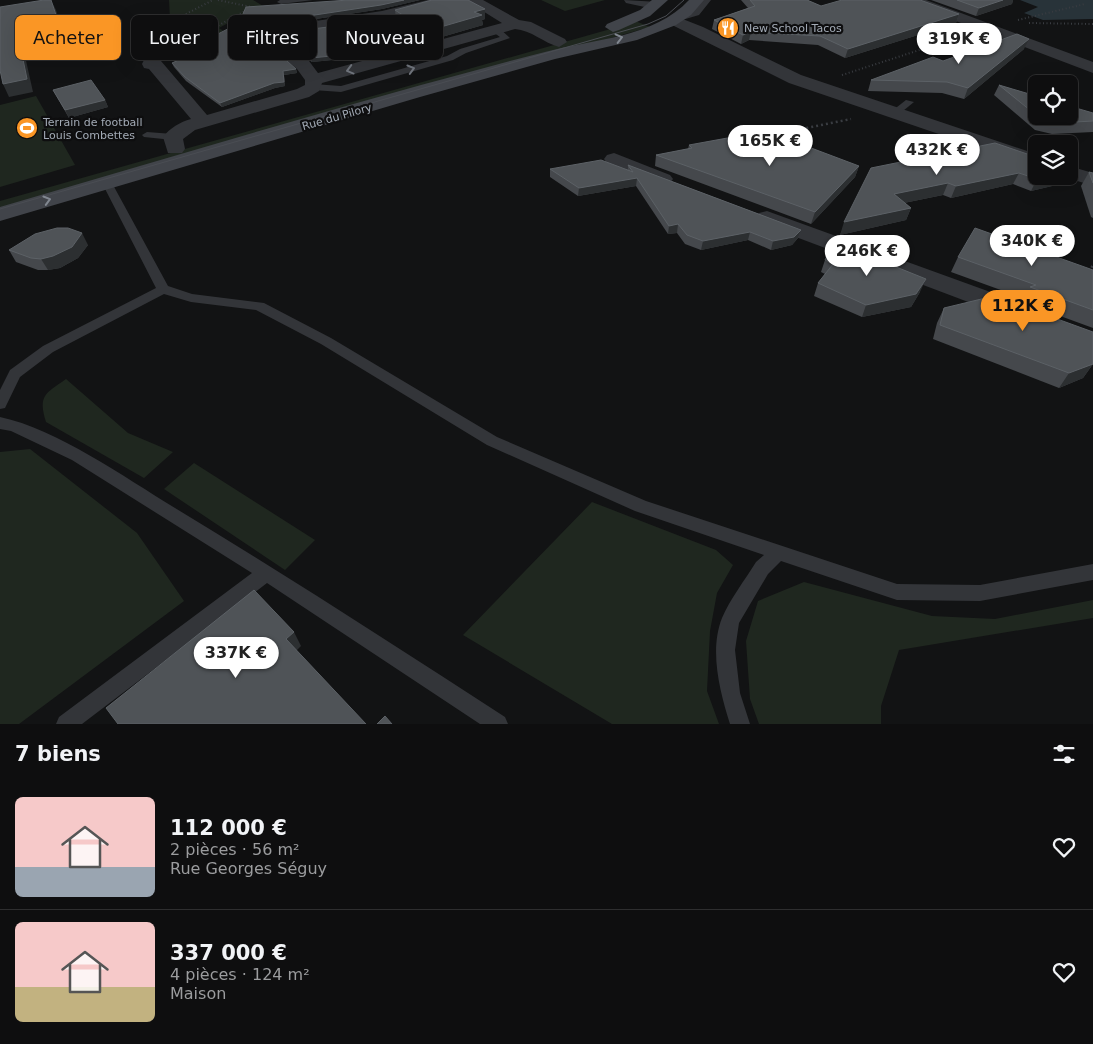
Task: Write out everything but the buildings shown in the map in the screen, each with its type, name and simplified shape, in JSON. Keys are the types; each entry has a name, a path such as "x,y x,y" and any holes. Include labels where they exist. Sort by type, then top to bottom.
{"main road":[{"name":"Rue du Pilory","path":"0,214 552,55 658,29 675,21 691,9 697,0"},
{"path":"654,6 675,21"},
{"name":"Rue du Pilory","path":"0,198 174,143 611,28 654,6"}],"street":[{"path":"386,15 445,0"},
{"path":"472,0 515,24"},
{"path":"632,0 654,6"},
{"path":"913,0 1093,68"},
{"path":"675,21 812,85 894,107 1028,157"},
{"path":"313,84 303,65 278,47 278,35 285,29 327,22"},
{"path":"443,45 515,24 526,25 559,42"},
{"path":"174,143 182,128 303,93 313,84 392,60"},
{"path":"150,64 155,65 202,121"},
{"path":"614,159 687,188"},
{"path":"1078,175 1093,180"},
{"path":"751,212 1040,320"}],"lane":[{"path":"282,2 308,0"},
{"path":"675,21 696,13 707,0"},
{"path":"313,84 341,89 450,58 463,51 506,38 496,30"},
{"path":"146,135 174,143"},
{"path":"107,183 163,288 191,298 259,306 326,341 492,441 641,506 897,592 980,594 1093,572"},
{"path":"0,404 15,374 48,349 163,288"},
{"path":"0,423 14,426 77,456 266,574 488,722"},
{"path":"740,724 730,693 727,659 730,621 762,568 778,552"},
{"path":"72,722 266,574"}],"path":[{"path":"184,15 213,0"},
{"path":"218,0 252,7 218,25"},
{"path":"1085,4 1012,21 1093,24"},
{"path":"812,85 988,28"},
{"path":"772,135 843,121 894,107"},
{"path":"1088,275 1093,265"}],"shaded area":[{"path":"169,0 253,0 268,9 256,15 228,15 228,23 219,28 225,32 218,35 218,15 170,15"},
{"path":"541,0 605,0 565,11"},
{"path":"1020,0 1093,0 1093,19 1043,20 1024,13 1038,7"},
{"path":"633,20 650,27 0,211 0,201 607,30"},
{"name":"Terrain de football Louis Combettes","path":"36,96 75,165 0,187 0,105"},
{"path":"66,379 128,433 173,452 144,478 46,422 43,400 48,392"},
{"path":"30,449 137,533 184,601 19,724 0,724 0,452"},
{"path":"194,463 315,540 285,570 164,489"},
{"path":"592,502 716,550 733,565 717,593 710,631 707,691 719,724 612,724 463,635"},
{"path":"804,582 932,616 995,619 1093,600 1093,618 899,650 881,706 881,724 759,724 750,699 746,641 758,601"}],"tram line":[{"path":"0,209 648,24 666,16 684,0"}],"place":[{"name":"New School Tacos","path":"728,28"},
{"name":"Terrain de football Louis Combettes","path":"27,128"}]}
